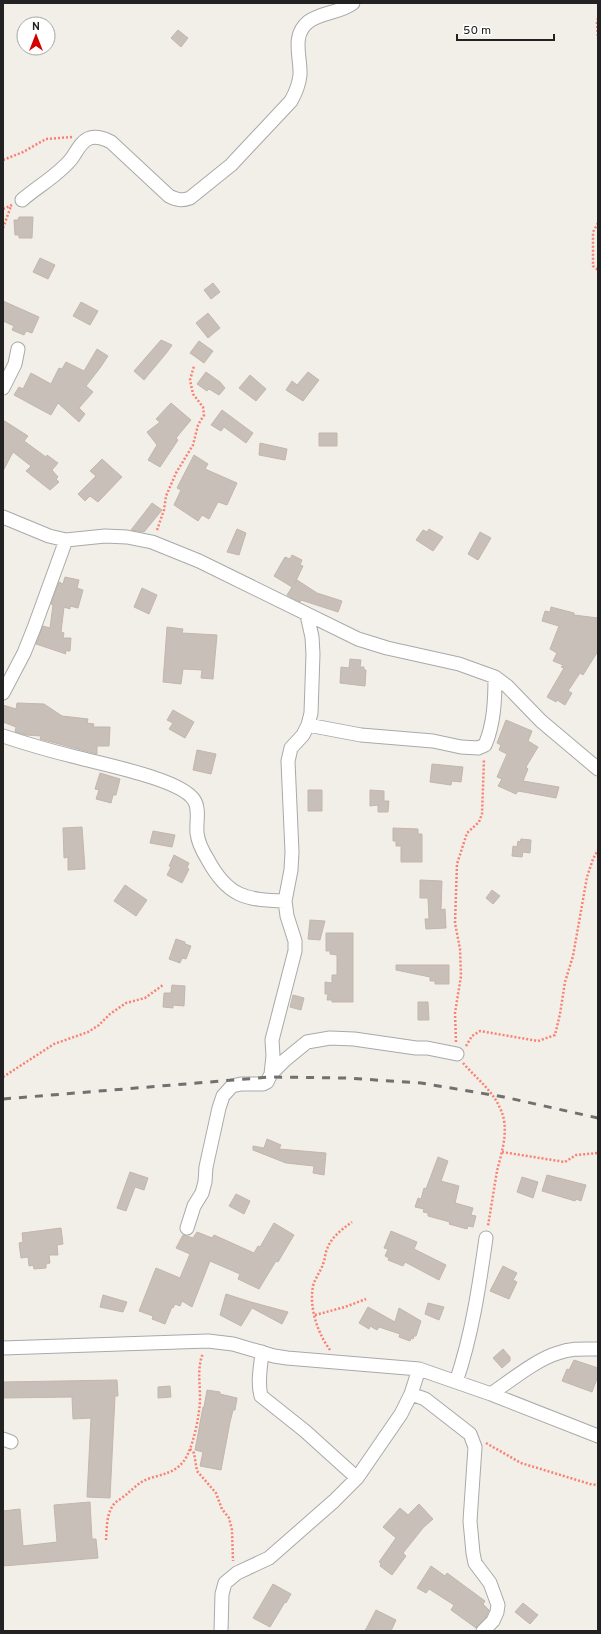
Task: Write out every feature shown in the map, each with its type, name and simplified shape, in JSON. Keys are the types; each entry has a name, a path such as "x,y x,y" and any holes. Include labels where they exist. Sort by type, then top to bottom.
{"street":[{"path":"17,202 70,160 83,142 91,138 101,138 111,142 168,196 176,200 190,198 230,164 271,123 291,100 298,88 300,73 297,54 299,36 308,22 346,8 353,3"},
{"path":"3,388 15,364 18,349"},
{"path":"3,517 49,536 66,540 105,536 126,537 152,542 199,561 358,639 387,648 459,664 495,677 507,686 541,721 598,769"},
{"path":"3,693 24,653 66,540"},
{"path":"188,1228 194,1206 202,1193 205,1182 206,1167 222,1096 232,1086 241,1084 263,1084 267,1082 271,1074 273,1056 272,1040 295,951 295,941 287,916 285,901 291,870 292,852 288,754 291,748 303,735 308,725 311,713 312,637 307,615"},
{"path":"308,725 361,735 434,741 461,747 478,748 485,745 492,717 495,697 495,677"},
{"path":"3,736 158,779 187,793 194,800 197,809 198,840 213,870 225,885 245,897 264,901 285,901"},
{"path":"271,1074 307,1042 330,1038 354,1039 416,1048 428,1048 457,1054"},
{"path":"456,1382 465,1357 477,1300 486,1238"},
{"path":"3,1348 208,1341 233,1344 274,1356 287,1358 420,1369 491,1394 598,1436"},
{"path":"491,1394 547,1357 558,1352 578,1348 598,1348"},
{"path":"262,1352 259,1377 259,1389 261,1396 283,1415 305,1430 357,1478"},
{"path":"221,1631 222,1594 225,1583 234,1576 269,1558 334,1501 357,1478 401,1414 411,1394 420,1369"},
{"path":"411,1394 425,1399 463,1429 473,1439 475,1447 470,1521 473,1553 475,1563 490,1583 498,1605 493,1621 483,1631"}],"path":[{"path":"598,18 598,39"},
{"path":"3,160 23,152 46,139 73,137 83,142"},
{"path":"3,228 17,202"},
{"path":"598,223 593,232 593,266 598,270"},
{"path":"152,542 164,510 166,496 176,472 193,445 198,425 204,415 203,407 194,394 190,380 194,366"},
{"path":"485,745 482,814 479,822 467,833 456,864 455,923 460,949 461,976 455,1013 457,1054 463,1064 493,1096 501,1109 505,1134 486,1238"},
{"path":"457,1054 468,1044 472,1036 480,1031 538,1041 555,1035 565,982 573,956 586,877 592,859 598,850"},
{"path":"3,1077 54,1044 88,1032 126,1003 145,998 163,985"},
{"path":"502,1152 565,1162 576,1156 598,1153"},
{"path":"338,1362 324,1342 318,1329 312,1303 313,1285 324,1263 326,1251 336,1235 352,1222"},
{"path":"315,1315 345,1307 366,1299"},
{"path":"106,1540 110,1511 114,1504 138,1484 149,1478 171,1473 183,1462 190,1449 200,1401 198,1374 200,1360 208,1341"},
{"path":"473,1439 489,1444 521,1463 590,1484 598,1485"},
{"path":"190,1449 194,1453 197,1471 216,1493 222,1509 229,1518 232,1530 234,1576"}],"building":[{"path":"178,30 188,38 181,47 171,38"},
{"path":"19,217 33,217 32,238 19,238 19,235 15,235 14,220 18,220"},
{"path":"40,258 55,265 48,279 33,272"},
{"path":"213,283 220,292 211,299 204,290"},
{"path":"3,301 39,317 32,333 26,331 24,335 12,330 14,326 3,321"},
{"path":"81,302 98,311 90,325 73,316"},
{"path":"208,313 220,328 208,338 196,323"},
{"path":"161,340 172,345 144,380 134,371"},
{"path":"199,341 213,351 204,363 190,353"},
{"path":"97,349 108,356 86,386 93,392 79,408 85,414 79,422 58,403 51,415 14,395 19,387 23,389 31,373 51,384 59,368 62,369 66,362 84,371"},
{"path":"206,372 220,382 225,388 219,395 209,389 207,391 197,384"},
{"path":"308,372 319,380 303,401 286,390 292,381 297,385"},
{"path":"250,375 266,389 256,401 239,388"},
{"path":"171,403 191,420 176,438 178,440 160,467 148,460 157,445 147,432 160,422 156,419"},
{"path":"222,410 253,433 246,443 224,427 221,431 211,425"},
{"path":"3,420 28,436 24,441 46,457 47,455 58,463 52,470 58,477 56,479 59,482 50,490 26,471 31,466 13,452 3,471"},
{"path":"319,433 337,433 337,446 319,446"},
{"path":"260,443 287,449 285,460 259,455"},
{"path":"194,455 208,464 205,469 237,483 227,505 218,502 209,519 202,515 198,521 174,505 181,490 177,488"},
{"path":"102,459 122,477 98,502 90,496 85,501 78,494 96,476 90,471"},
{"path":"152,503 162,510 144,532 131,530"},
{"path":"237,529 246,533 239,555 227,552"},
{"path":"429,529 443,537 433,551 416,540 423,530 427,532"},
{"path":"480,532 491,538 478,560 468,554"},
{"path":"292,555 302,560 300,565 303,566 295,583 297,580 317,593 342,601 338,612 301,600 300,602 287,595 292,587 274,576 285,557 290,559"},
{"path":"65,577 79,580 77,588 83,590 78,608 70,606 70,609 64,607 61,632 64,633 63,638 71,638 70,651 65,651 66,654 36,644 43,626 50,628 53,605 51,604 59,582 63,584"},
{"path":"142,588 157,595 149,614 134,607"},
{"path":"551,607 574,613 574,615 598,618 598,651 583,675 580,673 568,691 572,693 565,705 557,700 556,702 547,697 564,668 561,667 563,665 553,661 557,653 550,649 559,626 542,621 545,611 550,612"},
{"path":"167,627 183,629 182,633 217,635 213,679 201,678 202,670 183,669 181,684 163,682"},
{"path":"350,659 361,660 360,667 364,667 364,670 366,670 365,686 340,683 341,667 349,668"},
{"path":"17,703 44,704 62,716 88,719 87,723 94,724 93,727 110,727 109,746 97,746 97,754 40,739 41,736 26,735 15,732 16,727 3,722 3,705 16,709"},
{"path":"173,710 194,722 185,738 169,729 173,723 167,720"},
{"path":"506,720 532,731 528,741 538,747 526,767 528,769 523,781 559,787 556,798 518,791 516,794 498,786 502,779 497,777 507,754 499,750 501,745 497,743"},
{"path":"197,750 216,754 211,774 193,770"},
{"path":"432,764 463,767 461,782 452,781 451,785 430,782"},
{"path":"100,773 120,779 116,795 113,795 111,803 96,799 99,790 95,789"},
{"path":"308,790 322,790 322,811 308,811"},
{"path":"370,790 384,791 384,801 389,801 388,812 378,812 378,805 370,806"},
{"path":"82,827 85,869 68,870 68,857 64,858 63,828"},
{"path":"393,828 418,829 418,834 422,834 422,862 401,862 401,846 396,846 396,841 393,841"},
{"path":"153,831 175,835 172,847 150,843"},
{"path":"521,839 531,840 530,853 523,852 522,857 512,856 513,846 517,847 518,841 520,842"},
{"path":"174,855 189,863 187,868 189,869 182,883 167,875"},
{"path":"420,880 442,881 441,910 445,909 446,928 426,929 425,919 429,919 428,898 420,898"},
{"path":"125,885 147,900 136,916 114,901"},
{"path":"492,890 500,896 493,904 486,898"},
{"path":"310,920 325,921 320,940 308,939"},
{"path":"326,933 353,933 353,1002 332,1002 332,1000 327,1000 328,994 325,994 325,982 332,983 332,975 337,975 337,955 330,954 330,951 326,951"},
{"path":"176,939 191,946 186,959 182,958 180,963 169,959"},
{"path":"396,965 449,965 449,984 435,984 435,981 430,981 430,977 396,970"},
{"path":"172,985 185,986 184,1006 173,1005 173,1008 163,1007 164,993 171,993"},
{"path":"293,995 304,998 301,1010 290,1007"},
{"path":"418,1002 428,1002 429,1020 418,1020"},
{"path":"267,1139 281,1145 279,1149 326,1153 324,1175 313,1173 314,1166 286,1163 253,1150 253,1146 264,1148"},
{"path":"438,1157 448,1161 441,1181 459,1186 455,1203 473,1208 471,1215 476,1216 473,1227 468,1226 467,1229 449,1224 450,1222 428,1216 428,1213 423,1212 424,1209 415,1207 418,1198 421,1199 424,1188 426,1189"},
{"path":"130,1172 148,1178 144,1190 135,1187 126,1211 117,1208"},
{"path":"547,1175 586,1185 581,1201 576,1199 575,1201 542,1191"},
{"path":"522,1177 538,1182 533,1198 517,1192"},
{"path":"236,1194 250,1201 244,1214 229,1206"},
{"path":"274,1223 294,1235 278,1262 276,1261 259,1289 238,1279 240,1274 210,1261 192,1307 182,1301 180,1306 175,1304 173,1308 172,1307 165,1324 152,1319 153,1316 139,1311 156,1268 180,1278 190,1254 176,1248 183,1235 193,1238 197,1232 212,1238 214,1235 254,1253 258,1246 260,1247"},
{"path":"61,1228 63,1244 57,1245 58,1255 49,1255 50,1263 46,1264 46,1268 34,1269 33,1265 29,1266 28,1257 21,1258 19,1243 23,1242 22,1233"},
{"path":"391,1231 417,1242 414,1249 446,1265 439,1280 405,1262 403,1266 388,1260 389,1258 385,1256 388,1249 384,1248"},
{"path":"503,1266 517,1273 513,1280 517,1282 509,1299 490,1291"},
{"path":"226,1294 288,1312 282,1324 252,1308 241,1326 220,1315"},
{"path":"103,1295 127,1302 123,1312 100,1307"},
{"path":"428,1303 444,1307 439,1320 425,1314"},
{"path":"368,1307 395,1322 399,1308 421,1321 416,1336 414,1336 413,1339 411,1338 410,1341 399,1337 400,1334 379,1327 377,1330 370,1326 369,1329 359,1323"},
{"path":"503,1349 510,1357 510,1361 502,1368 493,1358"},
{"path":"574,1360 598,1368 598,1376 592,1392 562,1381 567,1369 569,1370"},
{"path":"117,1380 118,1396 115,1396 110,1498 87,1497 91,1418 73,1419 72,1397 3,1398 3,1382"},
{"path":"170,1386 171,1397 158,1398 158,1387"},
{"path":"207,1390 220,1392 220,1394 237,1398 235,1410 233,1410 230,1422 221,1470 200,1466 203,1452 195,1450"},
{"path":"90,1502 92,1539 96,1539 98,1558 3,1566 3,1511 20,1509 23,1546 57,1542 54,1505"},
{"path":"419,1504 433,1519 423,1528 403,1553 406,1556 392,1575 380,1566 381,1563 379,1562 396,1538 383,1527 400,1508 408,1515"},
{"path":"431,1566 445,1576 447,1573 485,1601 483,1604 489,1610 486,1617 476,1628 451,1610 454,1605 429,1589 426,1593 417,1588"},
{"path":"273,1584 291,1594 270,1627 253,1618"},
{"path":"523,1603 538,1615 530,1624 515,1612"},
{"path":"376,1610 396,1620 391,1631 365,1631"}],"railway":[{"path":"3,1099 270,1077 346,1078 421,1083 504,1097 598,1118"}]}
